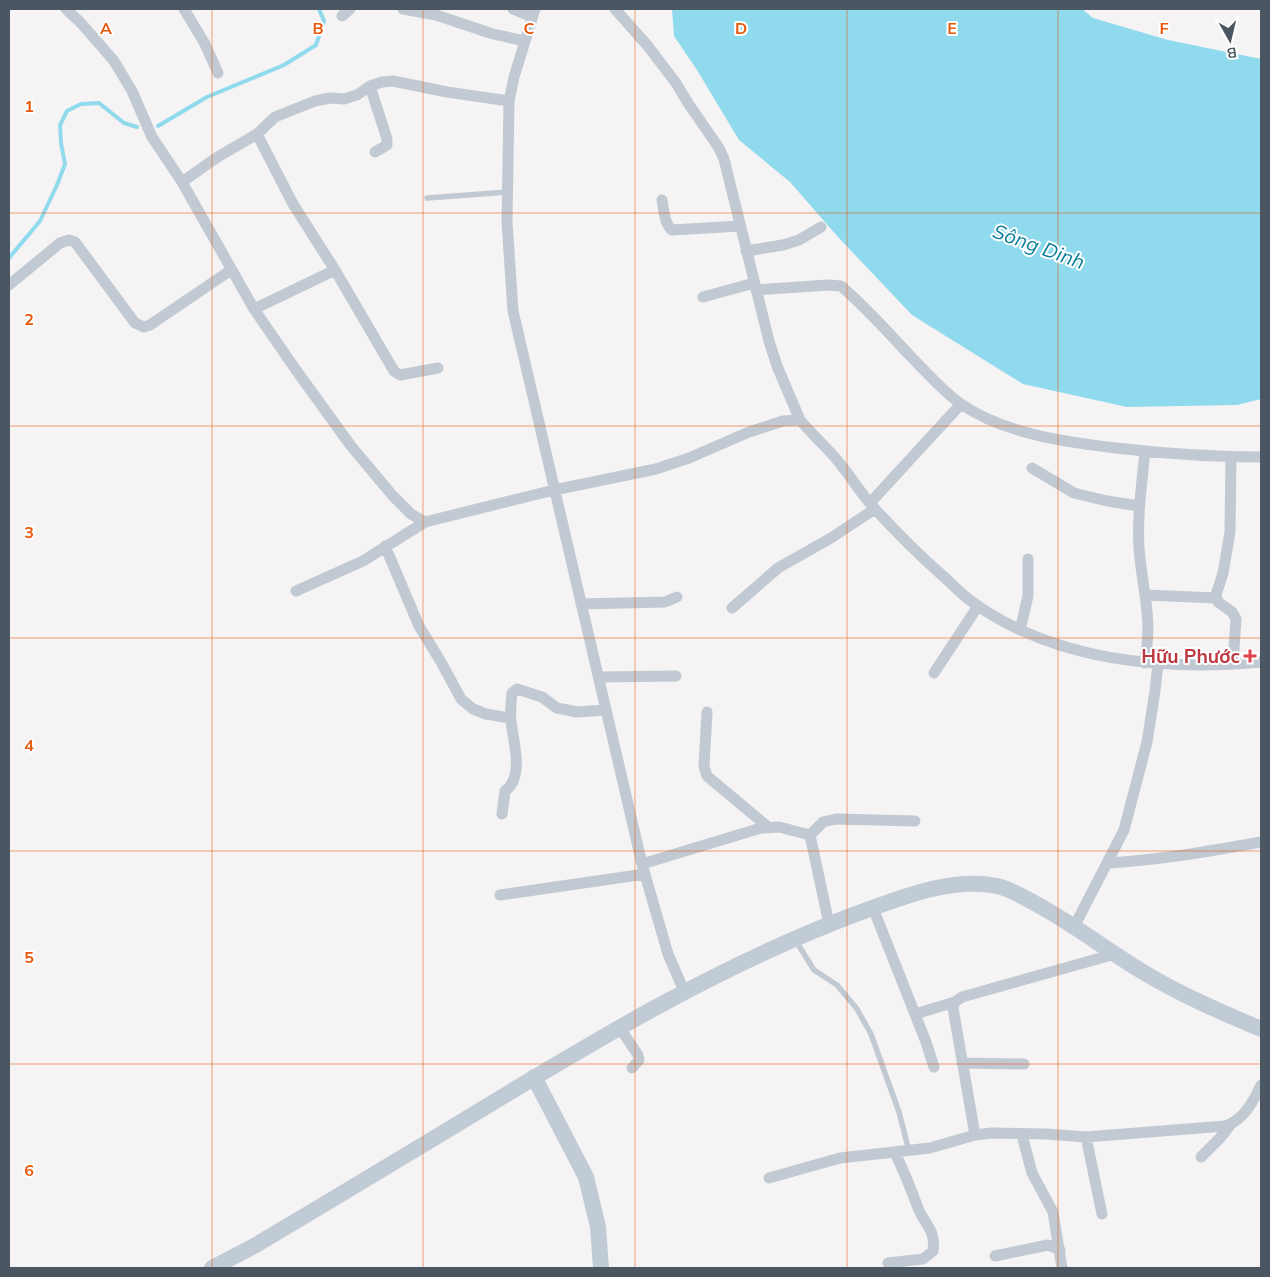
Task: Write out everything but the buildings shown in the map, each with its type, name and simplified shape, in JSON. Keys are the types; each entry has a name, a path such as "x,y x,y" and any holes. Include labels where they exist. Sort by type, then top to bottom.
{"street":[{"path":"66,9 93,36 114,61 132,90 152,137 182,182 254,309 351,446 393,496 411,514 425,522"},
{"path":"184,9 206,44 218,73"},
{"path":"403,9 436,15 493,34 525,41"},
{"path":"513,9 534,13 514,77 509,101 507,222 513,311 643,869 668,954 684,991"},
{"path":"615,9 661,62 719,148 724,159 755,287 777,366 800,420 837,460 872,506 910,546 969,600 998,619 1020,630 1074,648 1144,663 1232,664 1261,662"},
{"path":"182,182 216,158 256,134 276,117 296,108 323,100 344,99 382,82 393,82 509,101"},
{"path":"370,86 387,139 387,145 375,152"},
{"path":"256,134 293,204 335,270 394,372 400,375 438,368"},
{"path":"662,200 668,227 672,230 740,226"},
{"path":"746,251 783,246 799,240 821,227"},
{"path":"9,285 60,243 69,240 75,242 135,323 144,327 150,325 231,270"},
{"path":"254,309 335,270"},
{"path":"703,297 755,287 841,286 936,382 961,404 998,422 1035,434 1066,441 1145,451 1231,457 1261,456"},
{"path":"732,608 778,568 832,538 872,506 961,404"},
{"path":"296,590 363,561 425,522 554,490 656,470 690,458 749,432 783,421 800,420"},
{"path":"1144,663 1149,632 1139,546 1139,506 1145,451"},
{"path":"1216,598 1230,532 1231,457"},
{"path":"1032,468 1074,493 1139,506"},
{"path":"385,546 419,626 441,662 460,699 474,709 486,714 510,718"},
{"path":"1020,630 1028,596 1028,559"},
{"path":"1146,595 1216,598 1232,612 1236,619 1232,664"},
{"path":"581,604 665,602 677,598"},
{"path":"934,673 978,606"},
{"path":"1074,926 1122,836 1147,742 1158,663"},
{"path":"599,677 676,676"},
{"path":"502,814 505,791 512,786 515,778 516,758 510,718 512,693 517,688 542,697 557,708 576,712 606,710"},
{"path":"708,712 704,766 707,776 768,827"},
{"path":"810,835 823,822 836,819 915,821"},
{"path":"500,896 643,869 761,828 779,827 810,835"},
{"path":"810,835 829,924"},
{"path":"1108,863 1209,852 1261,842"},
{"path":"212,1268 256,1244 534,1077 684,991 829,924 906,896 940,888 967,884 996,886 1011,890 1074,926 1146,974 1188,997 1261,1029"},
{"path":"873,908 934,1067"},
{"path":"915,1014 955,1002 962,997 1115,954"},
{"path":"955,1002 953,1008 975,1135"},
{"path":"620,1028 638,1055 639,1060 632,1068"},
{"path":"962,1063 1024,1064"},
{"path":"534,1077 586,1177 598,1227 601,1268"},
{"path":"1201,1157 1231,1124 1238,1120 1250,1106 1260,1089"},
{"path":"769,1178 840,1158 930,1148 975,1135 992,1133 1086,1137 1231,1124"},
{"path":"1022,1135 1032,1173 1053,1212 1062,1268"},
{"path":"1086,1137 1102,1214"},
{"path":"888,1263 923,1259 933,1251 935,1242 932,1229 919,1210 907,1176 895,1153"},
{"path":"995,1256 1048,1245 1060,1250"}],"lane":[{"path":"427,198 508,192"},
{"path":"795,939 814,970 837,985 856,1009 871,1034 899,1112 909,1151"}],"water":[{"name":"Sông Dinh","path":"672,9 1082,9 1093,18 1168,40 1261,59 1261,399 1237,405 1127,407 1023,384 912,315 838,237 790,182 739,140 674,36"}],"waterway":[{"path":"158,126 207,97 284,65 316,45 324,21 319,9"},
{"path":"9,258 40,221 57,185 65,164 60,125 67,111 81,104 99,103 124,123 137,127"}],"place":[{"name":"Hữu Phước","path":"1250,656"}]}
